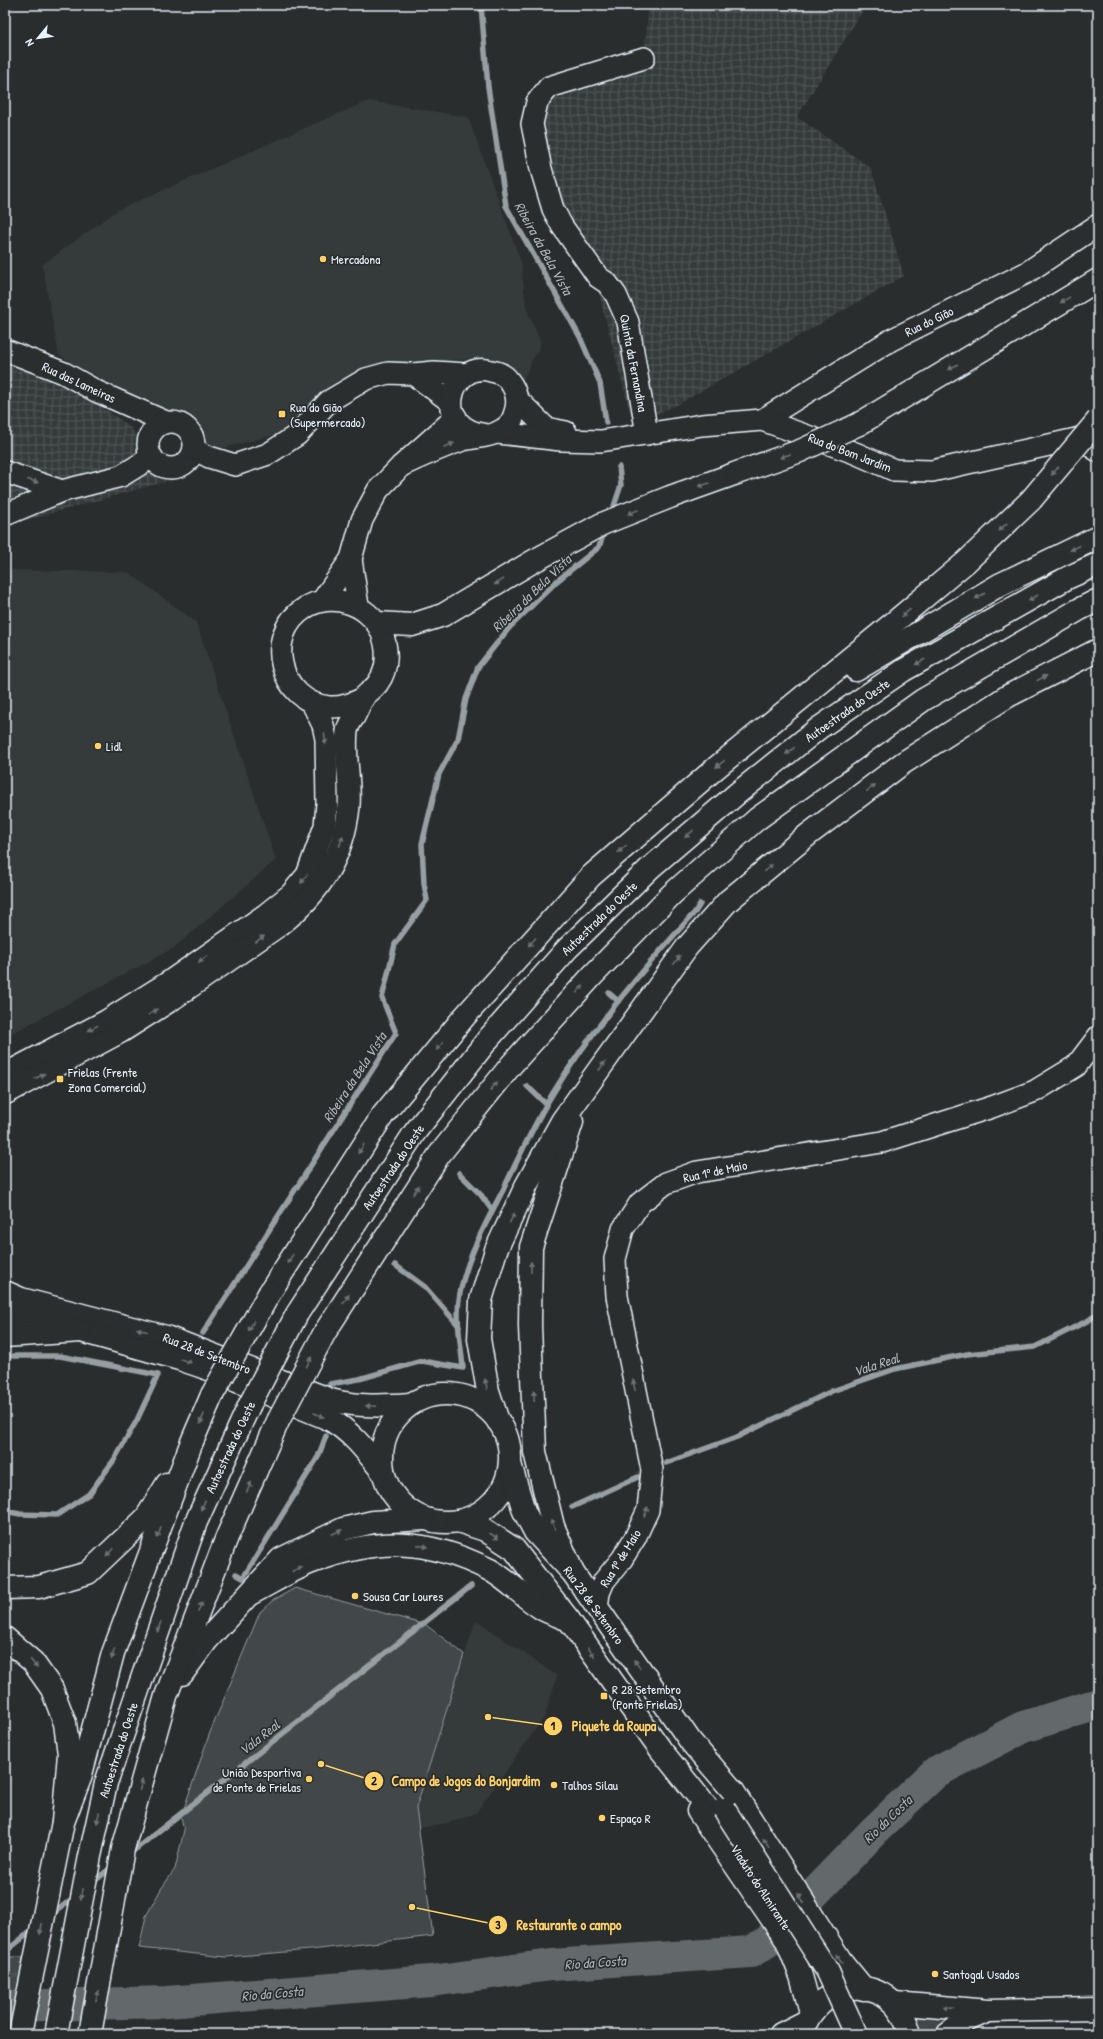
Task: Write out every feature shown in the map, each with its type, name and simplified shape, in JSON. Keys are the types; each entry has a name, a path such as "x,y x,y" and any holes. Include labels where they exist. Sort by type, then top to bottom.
{"main road":[{"path":"377,622 412,625 443,615 532,562 602,524 670,497 800,451 859,424 1098,280"},
{"path":"63,1822 80,1778 114,1653 191,1444 212,1395 270,1292 383,1115 465,1016 590,876 717,767 966,562 1031,500 1098,420"},
{"path":"751,740 886,650 998,585 1098,537"},
{"name":"Autoestrada do Oeste","path":"56,2034 90,1856 106,1783 196,1522 249,1406 297,1314 415,1132 489,1038 567,949 650,868 738,792 819,728 904,670 1067,578 1098,564"},
{"path":"90,2034 123,1849 166,1696 227,1536 278,1421 324,1332 439,1155 512,1064 593,975 672,894 757,819 923,700 1092,604"},
{"path":"166,1696 207,1640 281,1560 343,1529 373,1522 424,1519 441,1523 458,1522 478,1514 494,1501 505,1484 510,1464 509,1449 505,1434 498,1421 488,1391 483,1369 479,1339 481,1300 496,1250 526,1186 562,1121 580,1098 682,953 728,901 809,834 903,763 1008,696 1098,650"},
{"path":"573,1573 553,1526 535,1452 530,1326 531,1247 580,1098"},
{"name":"Rua 28 de Setembro","path":"5,1292 21,1299 166,1337 331,1400 349,1405 378,1406 410,1404"},
{"name":"Rua 28 de Setembro","path":"5,1314 136,1346 203,1367 329,1419 358,1440 382,1471"},
{"path":"5,1336 81,1332"},
{"path":"424,1519 405,1508 400,1503 391,1492 382,1471 381,1452 386,1434 396,1417 410,1404 428,1396 447,1394 467,1397 484,1407 498,1421"},
{"path":"5,1588 39,1587 88,1573 146,1518 191,1444"},
{"name":"Rua 28 de Setembro","path":"510,1464 524,1511 535,1532 573,1573 691,1742"},
{"path":"458,1522 484,1530 514,1549 569,1620 661,1750 680,1786 787,1941 801,1976 806,2023"},
{"path":"250,1594 311,1562 349,1550 382,1545 418,1545 449,1552 491,1571 541,1608 569,1620"},
{"path":"5,1638 33,1662 52,1689 65,1723 68,1754 63,1822 20,2034"},
{"path":"691,1742 733,1791 840,1961 864,1989"},
{"name":"Viaduto do Almirante","path":"691,1742 721,1815 818,1978 845,2034"},
{"name":"Viaduto do Almirante","path":"661,1750 721,1815 828,1972 856,2034"},
{"path":"781,2034 806,2023 821,2000 834,1992 849,1988 864,1989 880,1994 894,2003 905,2017 910,2034"},
{"path":"894,2003 988,2011 1098,2009"},
{"path":"948,2034 965,2021 988,2011"}],"street":[{"name":"Quinta da Fernandina","path":"644,58 549,87 537,102 532,124 541,169 553,209 562,226 598,277 607,283 616,294 628,322 647,434"},
{"name":"Rua do Gião","path":"762,420 891,340 1026,273 1098,225"},
{"name":"Rua das Lameiras","path":"5,350 64,372 130,406 166,422"},
{"path":"194,449 209,457 235,465 268,454 297,435 329,401 366,379 388,373 413,374 434,372 467,374 483,370 499,373 508,379 514,389 517,400 513,419 506,427 492,434 461,441 401,466"},
{"path":"413,374 454,410"},
{"path":"467,374 456,387 454,410 458,423 466,430 476,434 492,434"},
{"name":"Rua do Bom Jardim","path":"517,400 546,428 601,441"},
{"name":"Rua das Lameiras","path":"130,406 150,449"},
{"path":"322,601 351,559 362,520 378,490 454,410"},
{"name":"Rua do Bom Jardim","path":"492,434 561,440 601,441 702,425 762,420 855,453 894,470 932,471 1089,436"},
{"path":"5,515 62,491 121,476 150,449 154,430 166,422 181,424 192,434 194,449 186,462 172,468 164,467 150,449"},
{"path":"1089,436 1098,451"},
{"path":"5,472 62,491"},
{"path":"351,559 358,606"},
{"path":"5,1094 89,1050 173,999 296,913 318,890 330,869 342,841 349,806 347,729 364,698 378,683 386,663 386,642 377,622 358,606 341,600 322,601 304,609 293,618 285,630 281,644 280,661 286,679 297,693 312,703 330,707 348,705 364,698"},
{"path":"5,1074 106,1021 167,983 266,914 292,894 307,875 325,826 327,804 326,739 323,725 312,703"},
{"name":"Rua 1º de Maio","path":"597,1608 599,1593 604,1581 622,1559 635,1538 648,1510 652,1470 620,1313 615,1259 623,1229 640,1203 666,1183 697,1172 882,1142 992,1107 1035,1091 1076,1066 1098,1037"}],"shaded area":[{"path":"649,5 866,5 797,117 871,168 904,276 675,406 633,424 598,290 542,216 521,128 529,96 643,63"},
{"path":"369,101 468,117 521,262 526,308 541,343 523,380 500,361 473,359 425,363 337,381 285,432 204,453 153,416 59,355 42,265 118,210"},
{"path":"5,337 130,427 171,480 5,526"},
{"path":"5,570 128,572 196,622 276,860 174,948 5,1037"},
{"path":"476,1620 557,1676 545,1716 476,1813 448,1823 419,1828 416,1808"}],"green space":[{"name":"União Desportiva de Ponte de Frielas","path":"295,1588 426,1625 464,1654 416,1808 433,1936 310,1950 226,1957 139,1948 146,1916 161,1889 175,1869 184,1830 181,1817 209,1735 260,1612 272,1601"},
{"path":"5,1957 23,1957 9,2034 5,2034"},
{"path":"913,2016 952,2018 952,2021 935,2034 918,2034"}],"waterway":[{"name":"Ribeira da Bela Vista","path":"481,5 488,87 506,206 580,337 600,383 606,422"},
{"name":"Ribeira da Bela Vista","path":"611,515 621,485 619,467"},
{"name":"Ribeira da Bela Vista","path":"203,1333 396,1033 382,998 395,944 427,900 424,884 422,844 439,774 458,739 466,699 478,667 509,628 557,581 599,547 605,530"},
{"path":"330,1384 359,1379 422,1361 463,1368 458,1311 460,1293 467,1266 478,1240 533,1129 568,1069 602,1022 656,955 695,912 700,904"},
{"path":"609,993 618,1001"},
{"path":"527,1086 547,1105"},
{"path":"459,1173 481,1195 492,1210"},
{"path":"395,1265 425,1287 459,1326"},
{"name":"Vala Real","path":"666,1463 737,1437 832,1391 895,1369 967,1354 1035,1347 1089,1320 1098,1313"},
{"path":"5,1356 60,1356 158,1375 137,1420 114,1460 89,1494 57,1515 20,1514 5,1511"},
{"path":"236,1574 243,1578 318,1457 326,1436"},
{"name":"Vala Real","path":"572,1507 638,1477"},
{"name":"Vala Real","path":"128,1855 471,1586"},
{"name":"Rio da Costa","path":"5,2006 167,2002 431,1981 551,1965 751,1952 767,1942 874,1831 936,1772 1023,1727 1098,1704"},
{"name":"Vala Real","path":"92,1883 113,1866"},
{"name":"Vala Real","path":"51,1915 76,1896"},
{"name":"Vala Real","path":"5,1948 10,1948 35,1928"}],"place":[{"name":"Mercadona","path":"323,259"},
{"name":"Rua do Gião (Supermercado)","path":"282,414"},
{"name":"Lidl","path":"98,746"},
{"name":"Frielas (Frente Zona Comercial)","path":"60,1079"},
{"name":"Sousa Car Loures","path":"355,1596"},
{"name":"R 28 Setembro (Ponte Frielas)","path":"604,1696"},
{"name":"Piquete da Roupa","path":"488,1717"},
{"name":"Campo de Jogos do Bonjardim","path":"321,1764"},
{"name":"União Desportiva de Ponte de Frielas","path":"309,1779"},
{"name":"Talhos Silau","path":"554,1785"},
{"name":"Espaço R","path":"602,1818"},
{"name":"Restaurante o campo","path":"412,1907"},
{"name":"Santogal Usados","path":"935,1974"}]}
